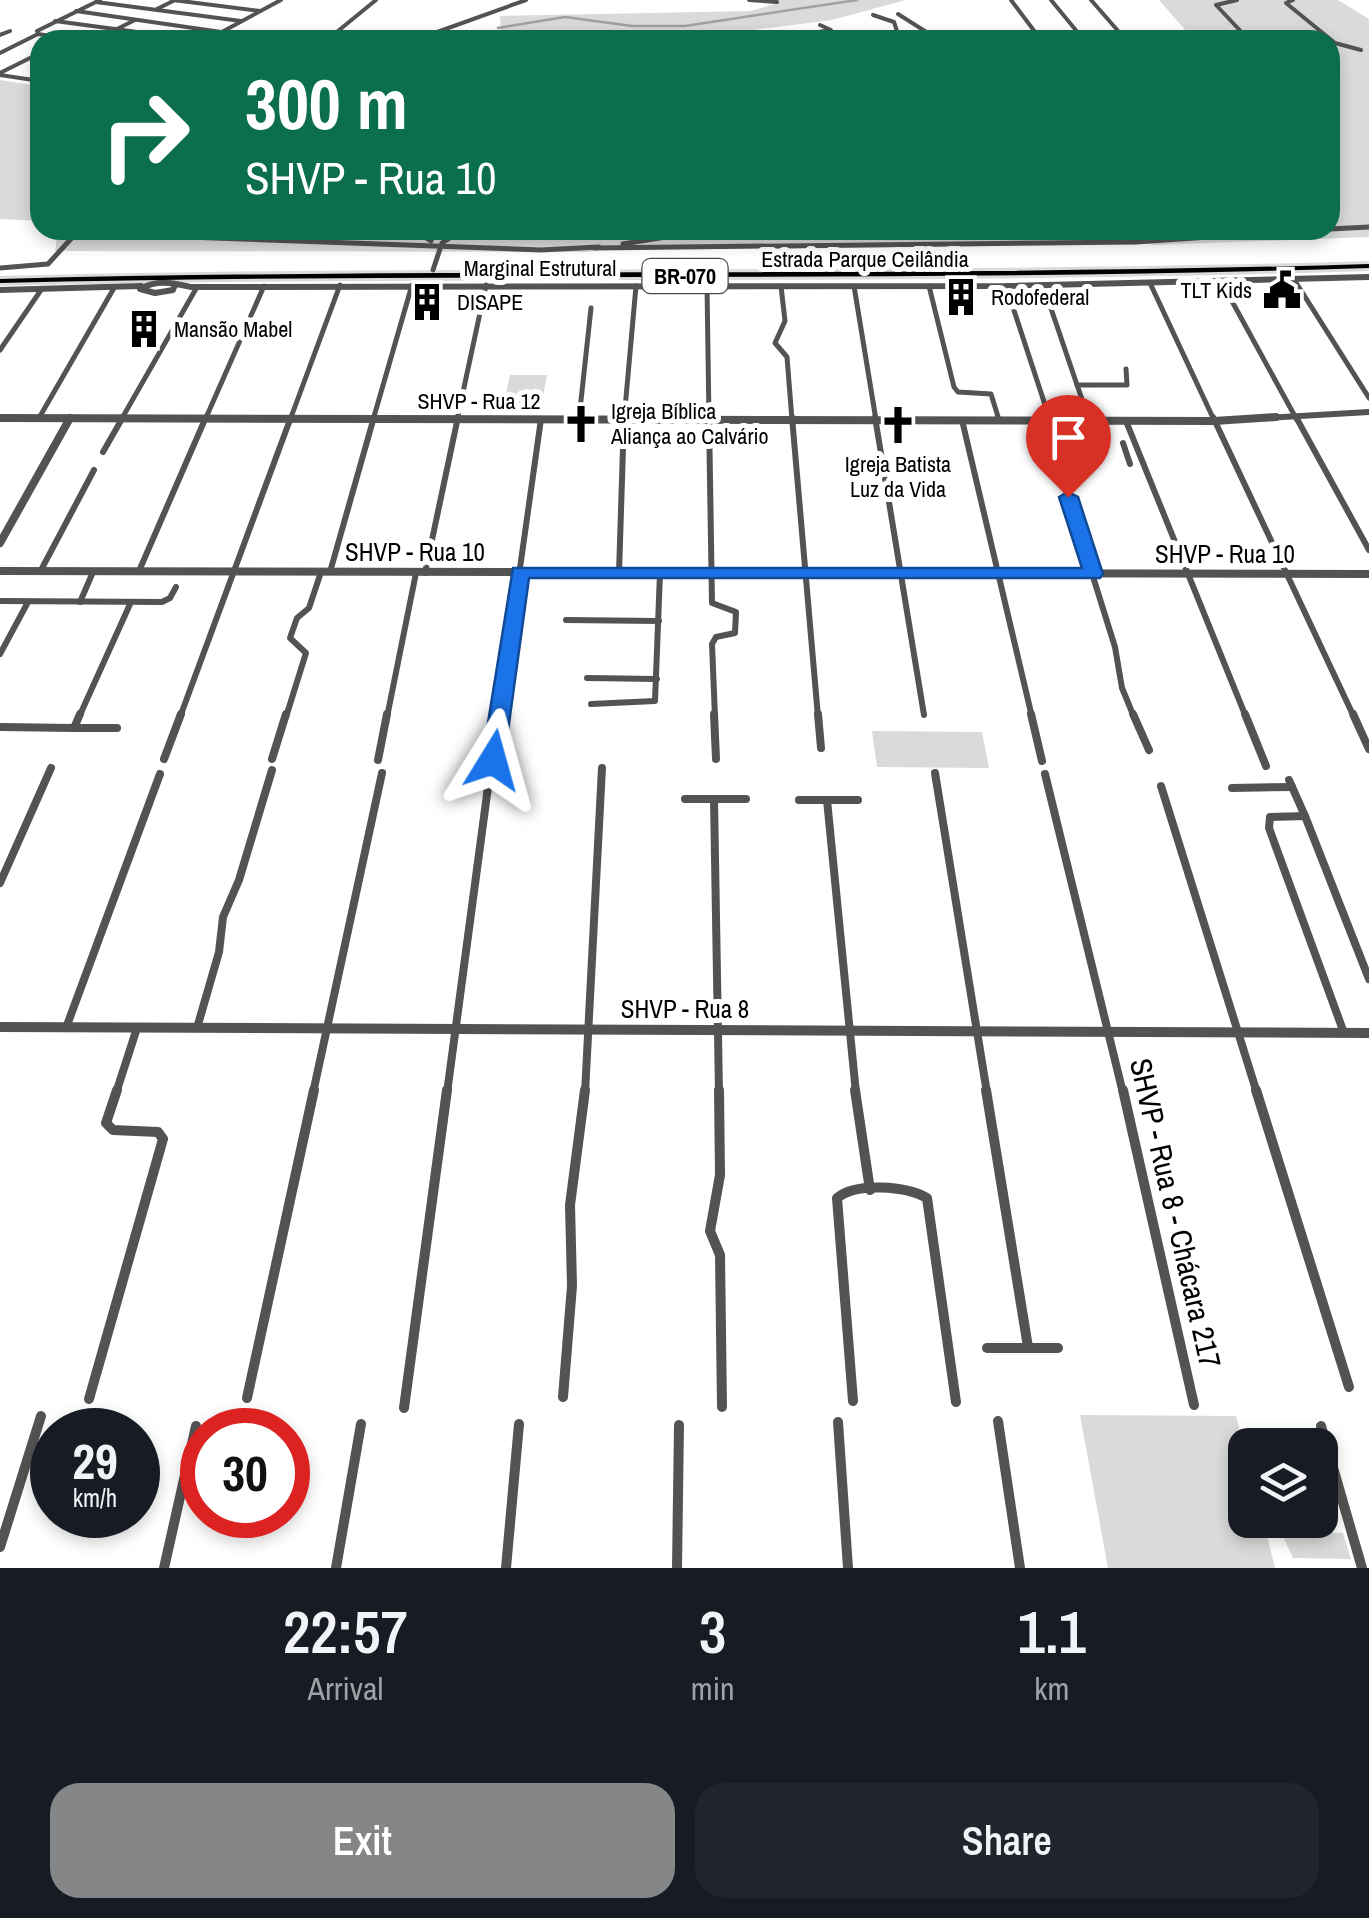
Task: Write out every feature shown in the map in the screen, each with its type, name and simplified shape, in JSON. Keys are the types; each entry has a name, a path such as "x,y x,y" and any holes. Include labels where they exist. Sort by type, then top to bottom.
{"highway":[{"name":"Estrada Parque Ceilândia","path":"0,275 40,270 946,272 1369,264"},
{"name":"Estrada Parque Ceilândia","path":"0,275 120,284 210,276 947,276 1369,264"},
{"path":"174,286 194,284 210,276"},
{"path":"120,284 141,288"}],"street":[{"path":"55,22 116,30 174,0 260,11"},
{"path":"267,0 280,1"},
{"path":"339,30 374,0"},
{"path":"443,30 526,0"},
{"path":"749,0 777,2"},
{"path":"1011,0 1033,30"},
{"path":"1051,0 1076,30"},
{"path":"1091,0 1118,30"},
{"path":"1236,0 1216,5 1239,30"},
{"path":"1294,0 1286,3 1318,30"},
{"path":"38,30 99,1 241,21"},
{"path":"225,30 280,1"},
{"path":"1209,1 1238,30"},
{"path":"76,12 207,30"},
{"path":"898,14 923,30"},
{"path":"873,16 894,22 897,30"},
{"path":"820,25 831,30"},
{"path":"0,35 10,31"},
{"path":"0,53 30,38"},
{"path":"1340,45 1369,53"},
{"path":"1340,49 1361,50"},
{"path":"1340,49 1369,53"},
{"path":"0,74 30,58"},
{"path":"0,74 30,80"},
{"path":"1340,228 1369,227"},
{"path":"40,270 70,240"},
{"path":"362,240 541,250 1166,240"},
{"path":"433,270 447,240"},
{"path":"594,248 645,240"},
{"name":"Marginal Estrutural","path":"194,284 1006,286 1368,279"},
{"path":"1296,280 1369,398"},
{"path":"1222,283 1369,550"},
{"path":"0,290 120,284"},
{"path":"39,418 120,284"},
{"path":"104,452 194,284"},
{"path":"1150,284 1369,748"},
{"path":"198,1028 219,952 223,917 243,866 306,653 290,638 297,618 310,604 325,572 412,285"},
{"path":"378,760 486,285"},
{"path":"1043,285 1089,420"},
{"path":"141,288 174,286"},
{"path":"139,572 264,286"},
{"path":"164,759 340,286"},
{"path":"619,572 624,419 636,286"},
{"path":"707,286 713,605 736,612 735,633 716,637 712,644 716,759"},
{"path":"781,286 784,324 775,343 788,356 822,748"},
{"path":"854,286 924,714"},
{"path":"929,286 954,387 960,392 991,394 999,420"},
{"path":"1006,286 1116,647 1114,664 1120,690 1135,714 1148,750"},
{"path":"0,350 40,290"},
{"path":"579,419 591,308"},
{"path":"1077,385 1124,386 1129,381 1126,369"},
{"name":"SHVP - Rua 12","path":"0,418 1214,422 1369,412"},
{"path":"0,544 70,418"},
{"path":"493,760 541,418"},
{"path":"962,420 1042,760"},
{"path":"1126,420 1266,766"},
{"path":"1124,442 1130,462 1142,461"},
{"path":"40,572 94,470"},
{"name":"SHVP - Rua 10","path":"0,571 1369,574"},
{"path":"80,602 93,572"},
{"path":"591,704 650,704 656,700 660,573"},
{"path":"0,601 166,601 176,587"},
{"path":"0,654 28,602"},
{"path":"74,728 131,602"},
{"path":"566,620 658,621"},
{"path":"586,678 656,679"},
{"path":"0,728 117,728"},
{"path":"0,883 51,768"},
{"path":"563,1397 572,1286 570,1205 582,1130 590,1031 602,768"},
{"path":"247,1398 382,772"},
{"path":"404,1408 490,772"},
{"path":"935,773 1028,1348"},
{"path":"66,1028 160,774"},
{"name":"SHVP - Rua 8 - Chácara 217","path":"1045,774 1194,1404"},
{"path":"1232,788 1291,784 1369,978"},
{"path":"1161,786 1349,1387"},
{"path":"685,799 746,799"},
{"path":"714,799 720,1175 710,1231 720,1255 722,1407"},
{"path":"798,800 858,800"},
{"path":"827,800 847,1032 870,1190"},
{"path":"1305,816 1274,816 1267,823 1344,1034"},
{"name":"SHVP - Rua 8","path":"0,1027 1369,1033"},
{"path":"89,1400 164,1139 158,1132 113,1130 106,1122 137,1028"},
{"path":"853,1402 837,1198 844,1192 870,1190 912,1191 927,1198 956,1402"},
{"path":"987,1348 1058,1348"},
{"path":"998,1421 1020,1568"},
{"path":"838,1422 848,1568"},
{"path":"336,1568 361,1424"},
{"path":"506,1568 519,1424"},
{"path":"678,1568 679,1425"},
{"path":"1322,1426 1362,1568"},
{"path":"0,1547 30,1449"},
{"path":"164,1568 180,1497"}],"shaded area":[{"path":"777,0 906,0 832,20 753,30 501,30 500,16 751,11 778,3"},
{"path":"1159,0 1338,0 1369,19 1369,237 1340,238 1340,30 1185,30"},
{"path":"0,80 30,84 30,220 0,219"},
{"path":"57,240 1137,240 611,247 590,252 55,251"},
{"path":"1137,240 1288,240 1154,245"},
{"path":"510,375 547,375 541,407 503,407"},
{"path":"872,731 982,732 989,768 877,767"},
{"path":"1080,1415 1236,1416 1239,1428 1228,1428 1228,1538 1268,1538 1275,1568 1108,1568"},
{"path":"1338,1533 1343,1533 1351,1559 1293,1558 1284,1538 1338,1538"}],"waterway":[{"path":"498,28 565,17 632,26 685,26 857,0"}],"place":[{"name":"TLT Kids","path":"1282,290"},
{"name":"Rodofederal","path":"961,297"},
{"name":"DISAPE","path":"427,302"},
{"name":"Mansão Mabel","path":"144,329"},
{"name":"Igreja Bíblica Aliança ao Calvário","path":"581,424"},
{"name":"Igreja Batista Luz da Vida","path":"898,425"}],"route":[{"path":"493,760 520,572 1093,574 1068,497"}]}
